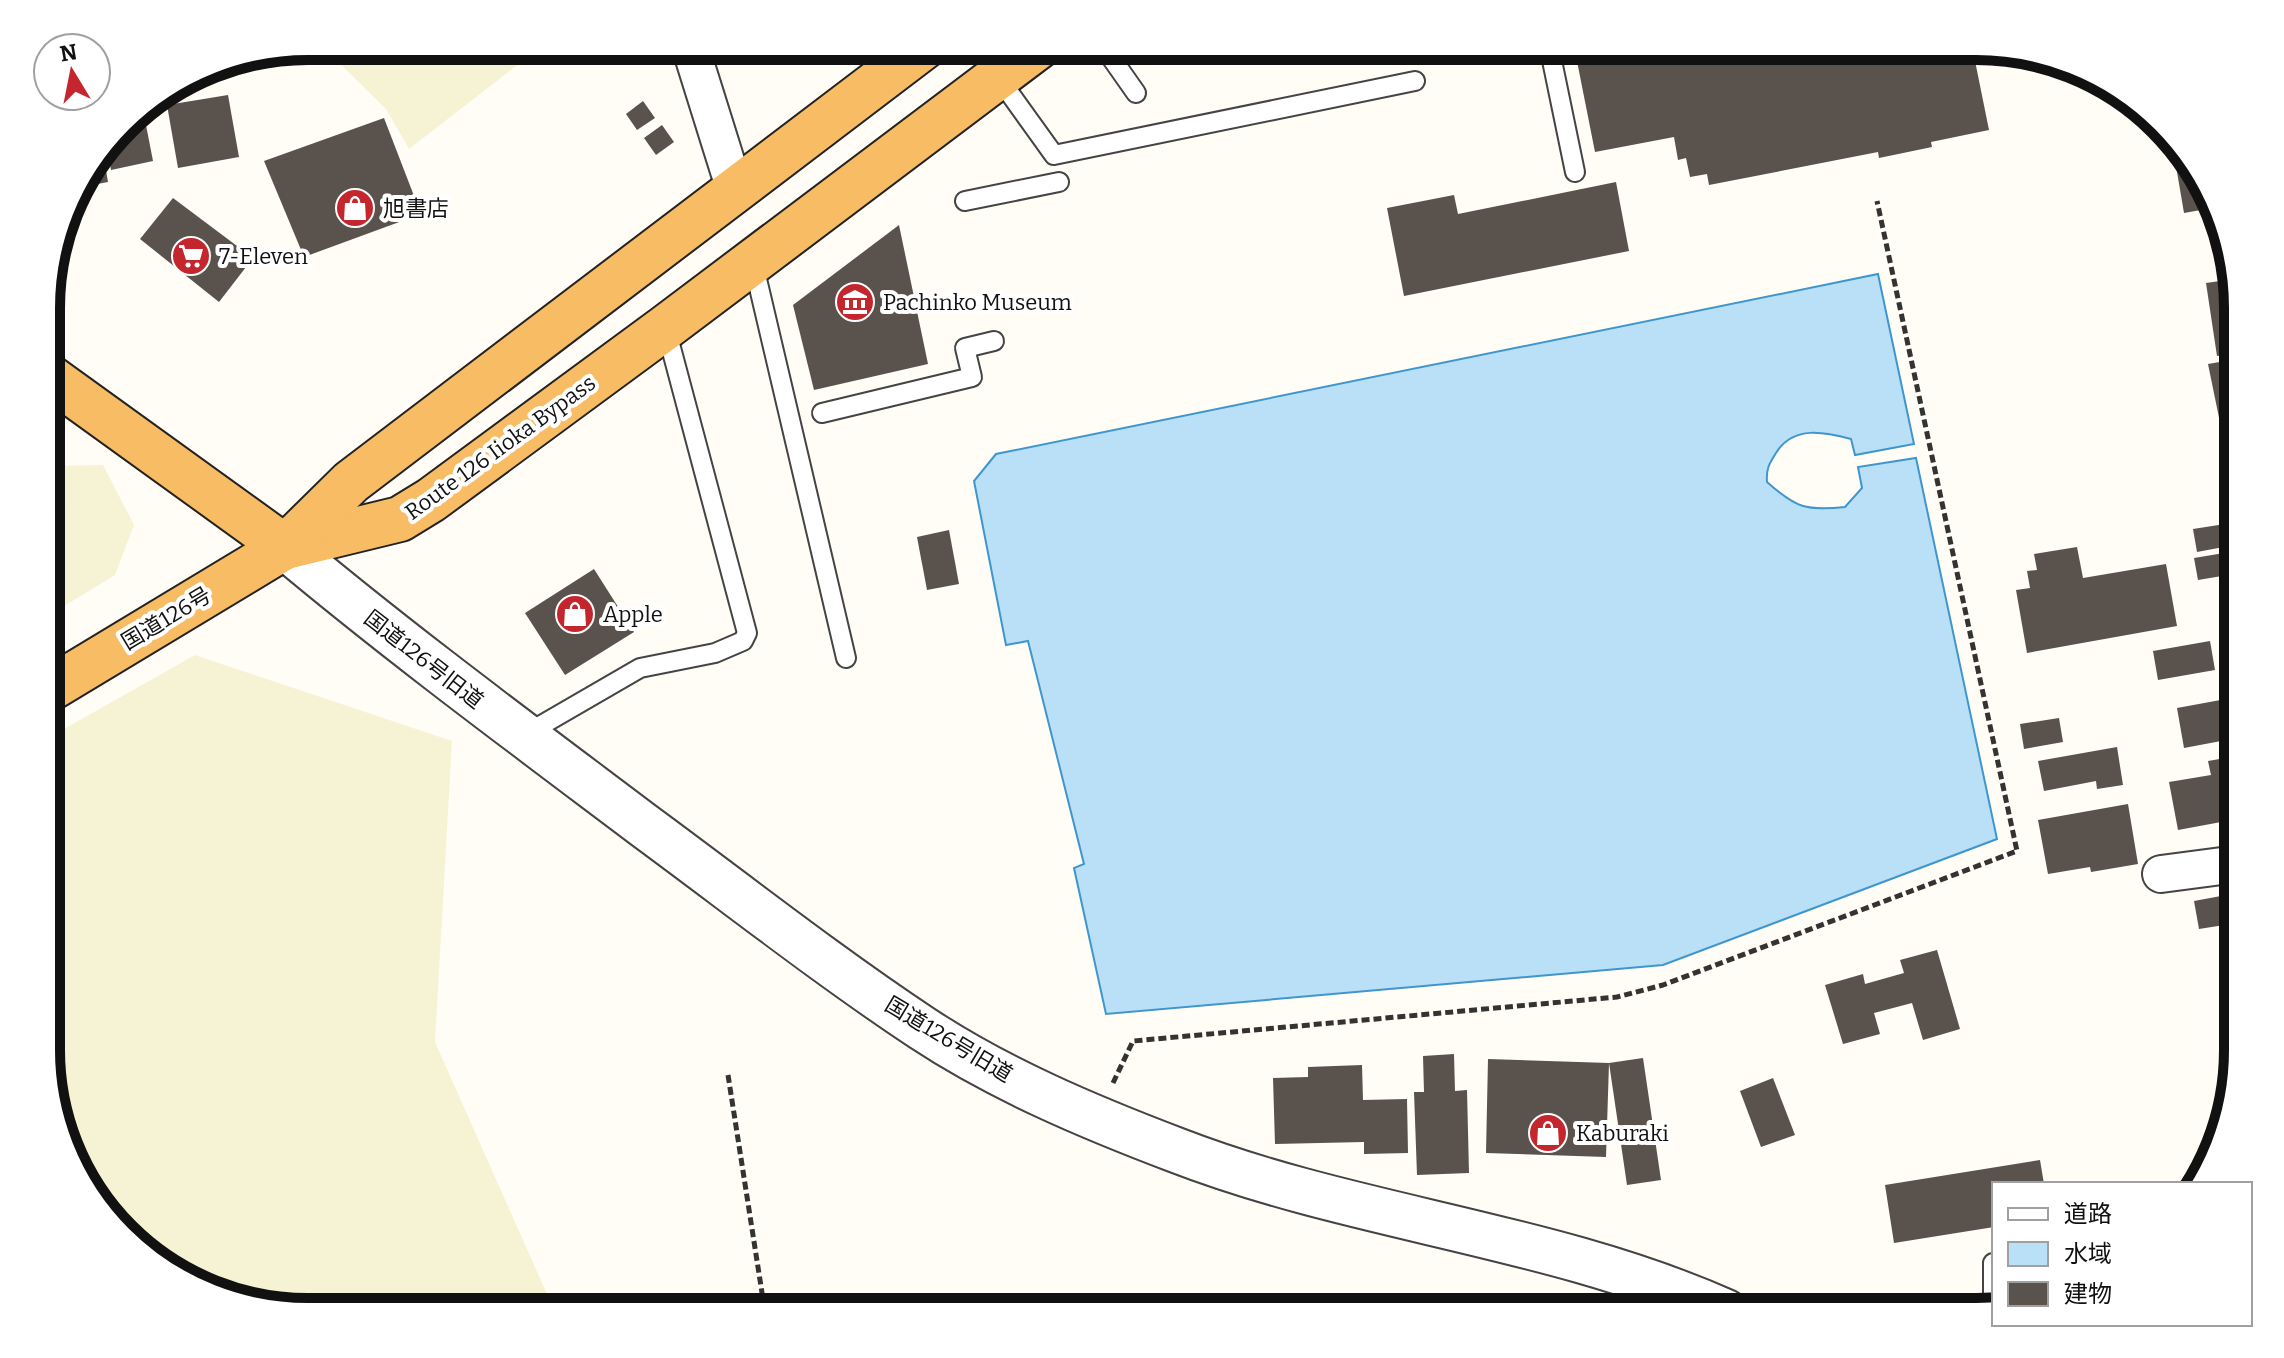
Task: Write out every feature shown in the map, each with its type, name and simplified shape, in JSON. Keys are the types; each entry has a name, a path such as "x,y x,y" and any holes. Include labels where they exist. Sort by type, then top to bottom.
{"highway":[{"path":"60,385 285,547 351,482 906,61"},
{"name":"Route 126 Iioka Bypass","path":"285,547 400,519 431,500 1020,61"},
{"name":"国道126号","path":"60,683 285,547"}],"street":[{"path":"695,61 735,190"},
{"name":"国道126号旧道","path":"285,547 448,679 924,1029 1017,1082 1097,1118 1257,1179 1603,1268 1693,1297"},
{"path":"2161,874 2223,866"}],"lane":[{"path":"1552,60 1575,172"},
{"path":"1113,61 1136,93"},
{"path":"998,77 1054,155 1415,81"},
{"path":"965,201 1059,182"},
{"path":"752,259 846,658"},
{"path":"524,735 640,668 715,653 743,641 747,633 666,327"},
{"path":"822,413 972,377 965,348 994,341"}],"path":[{"path":"1097,1118 1133,1041 1617,997 1663,985 2017,851 1877,201"},
{"path":"728,1075 763,1298"}],"shaded area":[{"path":"337,61 523,61 409,149 386,109"},
{"path":"103,465 134,525 115,575 60,609 60,466"},
{"path":"195,655 452,741 435,1042 549,1298 308,1298 244,1290 184,1265 157,1247 111,1201 86,1160 73,1130 62,1083 60,731"}],"water":[{"path":"1878,274 1914,444 1855,455 1851,439 1831,434 1800,434 1783,444 1776,453 1768,467 1767,482 1802,506 1845,507 1862,488 1858,467 1916,458 1997,839 1663,965 1106,1014 1074,868 1084,864 1028,641 1006,645 974,481 996,454"}],"building":[{"path":"1577,60 1975,60 1989,130 1931,142 1932,147 1879,158 1878,152 1709,185 1707,174 1690,177 1686,158 1678,160 1674,137 1595,152"},
{"path":"228,95 239,157 178,168 167,105"},
{"path":"643,101 655,118 637,130 626,114"},
{"path":"384,118 421,214 304,257 264,161"},
{"path":"145,120 153,161 111,170 109,160"},
{"path":"662,125 674,142 656,155 644,138"},
{"path":"2175,160 2203,210 2184,213"},
{"path":"105,166 108,182 93,185"},
{"path":"1616,182 1629,251 1404,296 1387,208 1454,195 1458,214"},
{"path":"173,198 253,258 219,302 140,239"},
{"path":"899,225 928,364 814,390 793,305"},
{"path":"2222,281 2223,355 2217,356 2206,283"},
{"path":"2223,361 2223,437 2208,364"},
{"path":"2223,524 2223,547 2197,552 2193,529"},
{"path":"949,530 959,584 927,590 917,537"},
{"path":"2077,547 2083,578 2166,564 2177,626 2027,653 2016,590 2030,588 2027,571 2037,570 2034,554"},
{"path":"2223,553 2223,576 2198,580 2194,558"},
{"path":"594,569 634,632 565,675 525,613"},
{"path":"2210,641 2215,670 2158,680 2153,651"},
{"path":"2223,700 2223,741 2184,748 2177,708"},
{"path":"2059,718 2063,742 2024,749 2020,724"},
{"path":"2117,747 2123,785 2097,789 2096,781 2044,791 2038,761"},
{"path":"2223,758 2223,822 2178,830 2169,782 2211,775 2208,761"},
{"path":"2128,804 2138,864 2091,872 2090,867 2048,874 2038,820"},
{"path":"2223,896 2223,925 2199,929 2194,901"},
{"path":"1937,950 1960,1029 1923,1040 1912,1003 1874,1013 1880,1034 1843,1044 1825,985 1863,974 1865,984 1904,973 1900,960"},
{"path":"1454,1054 1455,1091 1467,1090 1469,1173 1417,1175 1414,1092 1424,1092 1423,1056"},
{"path":"1643,1058 1661,1180 1627,1185 1609,1063"},
{"path":"1488,1059 1609,1063 1606,1157 1486,1153"},
{"path":"1362,1065 1363,1100 1407,1099 1408,1153 1364,1154 1364,1142 1275,1144 1273,1078 1308,1077 1308,1067"},
{"path":"1773,1078 1795,1135 1761,1147 1740,1091"},
{"path":"2040,1160 2044,1182 1992,1182 1992,1227 1894,1243 1885,1185"}],"place":[{"name":"旭書店","path":"355,208"},
{"name":"7-Eleven","path":"191,256"},
{"name":"Pachinko Museum","path":"855,302"},
{"name":"Apple","path":"575,614"},
{"name":"Kaburaki","path":"1548,1133"}]}
